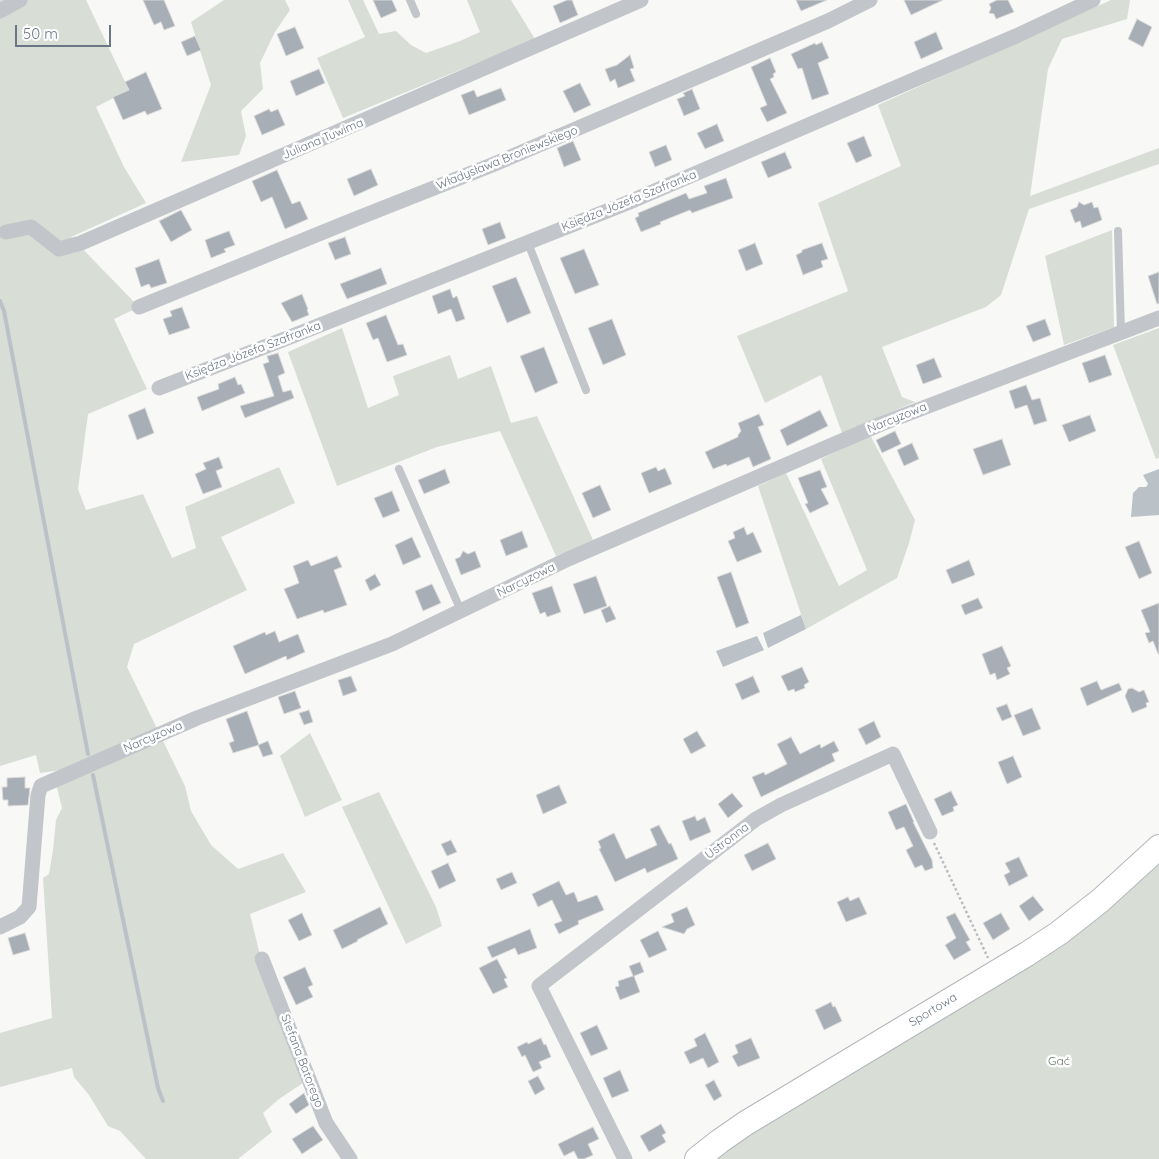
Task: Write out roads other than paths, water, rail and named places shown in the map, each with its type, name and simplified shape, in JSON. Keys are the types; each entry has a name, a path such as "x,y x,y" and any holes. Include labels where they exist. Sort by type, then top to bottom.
{"main road":[{"name":"Sportowa","path":"697,1159 746,1123 1043,944 1077,920 1159,847"}],"street":[{"path":"0,12 20,0"},
{"name":"Juliana Tuwima","path":"6,232 31,227 59,249 81,243 641,0"},
{"name":"Władysława Broniewskiego","path":"139,307 492,165 828,21 870,0"},
{"name":"Księdza Józefa Szafranka","path":"158,388 528,243 787,136 1016,36 1093,0"},
{"name":"Narcyzowa","path":"0,927 20,917 29,907 38,795 41,786 197,718 392,644 568,559 881,424 1159,318"},
{"name":"Ustronna","path":"625,1159 540,986 756,818 780,805 893,754 930,832"},
{"name":"Stefana Batorego","path":"262,959 326,1123 350,1159"}],"lane":[{"path":"410,0 416,14"},
{"path":"1118,231 1121,332"},
{"path":"528,243 586,390"},
{"path":"399,469 461,611"}],"waterway":[{"path":"0,301 4,311 88,754"},
{"path":"93,775 158,1088 163,1101"}],"park label":[{"name":"Gać","path":"1059,1061"}]}
